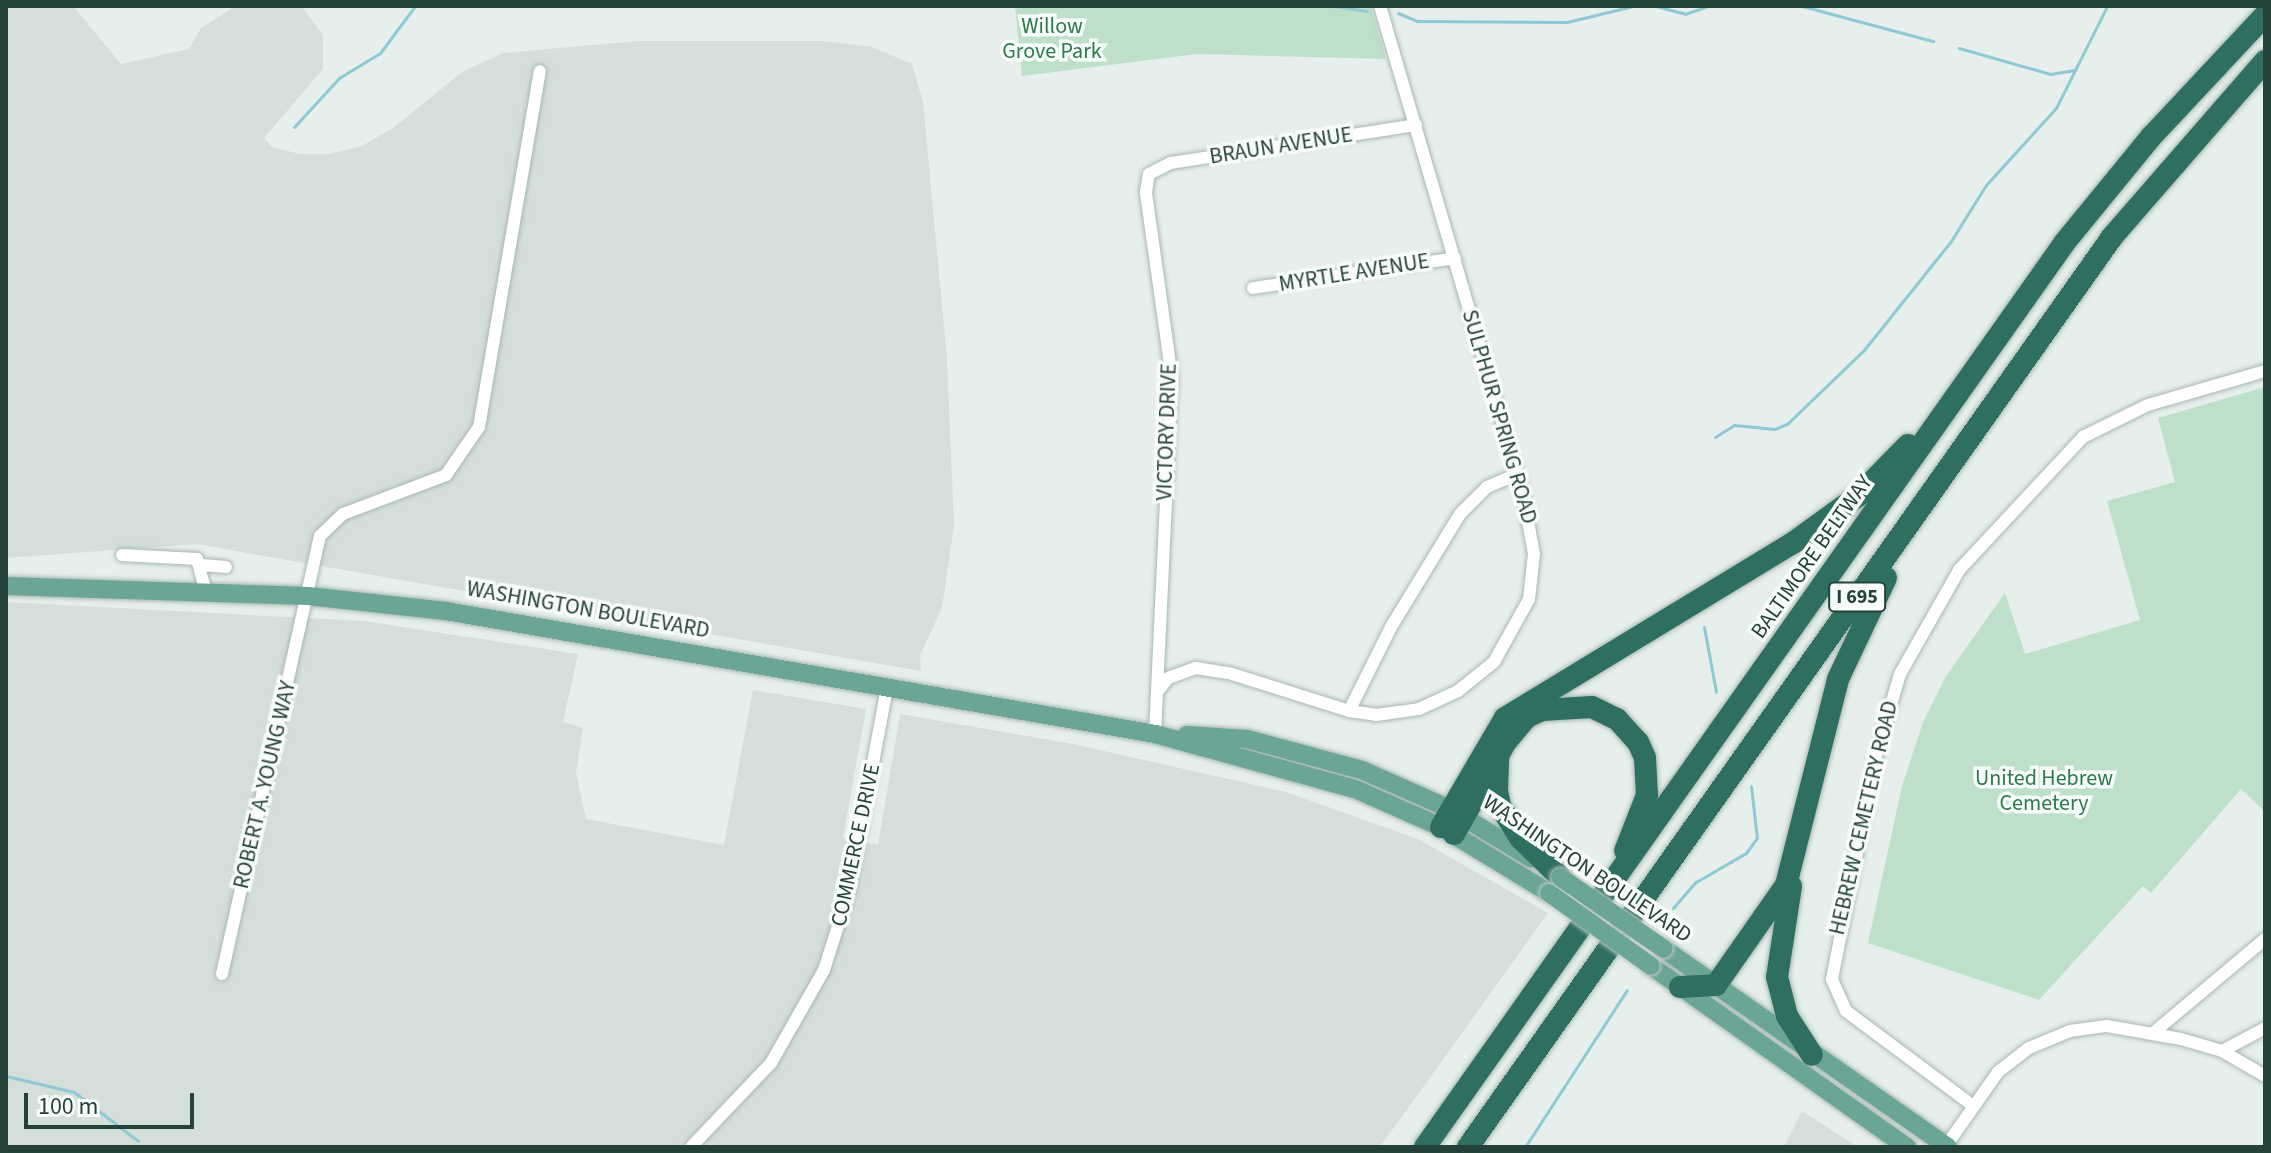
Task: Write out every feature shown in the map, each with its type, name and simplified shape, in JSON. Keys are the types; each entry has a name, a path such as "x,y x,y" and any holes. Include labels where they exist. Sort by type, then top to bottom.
{"highway":[{"name":"BALTIMORE BELTWAY","path":"1425,1147 1598,907 1980,363 2103,196 2265,15"},
{"name":"I 695","path":"1468,1147 2112,237 2265,61"},
{"path":"1452,822 1505,718 1827,520 1882,474 1980,363"},
{"path":"1812,1055 1787,1016 1777,977 1798,850 1825,720 1849,650 1949,465"},
{"path":"1452,822 1527,717 1558,705 1605,712 1638,742 1646,767 1647,795 1598,907"},
{"path":"1498,756 1500,806 1554,885"},
{"path":"1680,987 1716,985 1786,885 1798,850"}],"main road":[{"name":"WASHINGTON BOULEVARD","path":"6,586 308,596 476,615 1155,734 1247,739 1308,753 1452,822 1664,949 1812,1055 1947,1146"},
{"name":"WASHINGTON BOULEVARD","path":"1554,885 1651,966 1907,1147"}],"street":[{"name":"SULPHUR SPRING ROAD","path":"1158,691 1184,670 1214,670 1349,711 1398,713 1438,702 1476,678 1511,638 1533,577 1532,529 1380,6"},
{"name":"ROBERT A. YOUNG WAY","path":"222,974 320,536 328,525 343,514 446,475 479,427 540,71"},
{"name":"BRAUN AVENUE","path":"1149,174 1171,163 1416,125"},
{"name":"VICTORY DRIVE","path":"1149,174 1146,192 1172,378 1158,691"},
{"name":"MYRTLE AVENUE","path":"1253,288 1455,258"},
{"name":"HEBREW CEMETERY ROAD","path":"1972,1105 1846,1011 1832,979 1876,756 1900,674 1959,570 2083,437 2148,405 2265,371"},
{"path":"1349,711 1391,627 1460,514 1487,487 1517,474"},
{"path":"122,555 189,556 202,565 226,567"},
{"path":"202,565 206,592"},
{"name":"COMMERCE DRIVE","path":"691,1147 771,1063 824,970 849,891 887,687"},
{"path":"1155,734 1158,691"},
{"path":"2153,1033 2265,939"},
{"path":"1947,1146 1972,1105 1998,1072 2049,1038 2089,1027 2153,1033 2222,1051 2265,1076"},
{"path":"2222,1051 2265,1028"}],"shaded area":[{"path":"6,6 73,6 121,64 189,49 201,28 236,6 301,6 323,35 323,69 264,138 272,147 300,154 329,154 362,146 393,128 462,72 503,53 639,41 824,41 872,47 912,64 923,102 947,359 954,526 942,608 920,655 921,671 196,544 6,558"},
{"path":"6,602 364,621 578,654 563,722 583,728 576,773 586,819 724,845 753,690 866,709 843,838 878,845 900,714 1073,744 1286,792 1418,839 1548,913 1380,1147 6,1147"},
{"path":"1802,1111 1858,1147 1784,1147"}],"green space":[{"name":"Willow Grove Park","path":"1015,6 1371,6 1386,59 1197,54 1022,76"},
{"name":"United Hebrew Cemetery","path":"2265,387 2265,812 2241,789 2151,893 2143,886 2039,1000 1868,943 1902,786 1923,722 1946,676 2005,593 2025,654 2140,620 2107,501 2175,482 2158,418"}],"waterway":[{"path":"294,127 339,78 380,53 415,6"},
{"path":"1335,6 1367,11"},
{"path":"1398,13 1417,21 1567,22 1633,6"},
{"path":"1656,6 1685,14 1708,6"},
{"path":"1802,6 1933,41"},
{"path":"1715,437 1734,425 1775,429 1787,424 1864,350 1951,241 1986,185 2056,108 2107,6"},
{"path":"1959,48 2050,74 2075,70"},
{"path":"1704,627 1716,692"},
{"path":"1673,908 1696,882 1746,853 1757,838 1751,786"},
{"path":"1525,1147 1627,990"},
{"path":"6,1076 74,1092 138,1141"}]}
